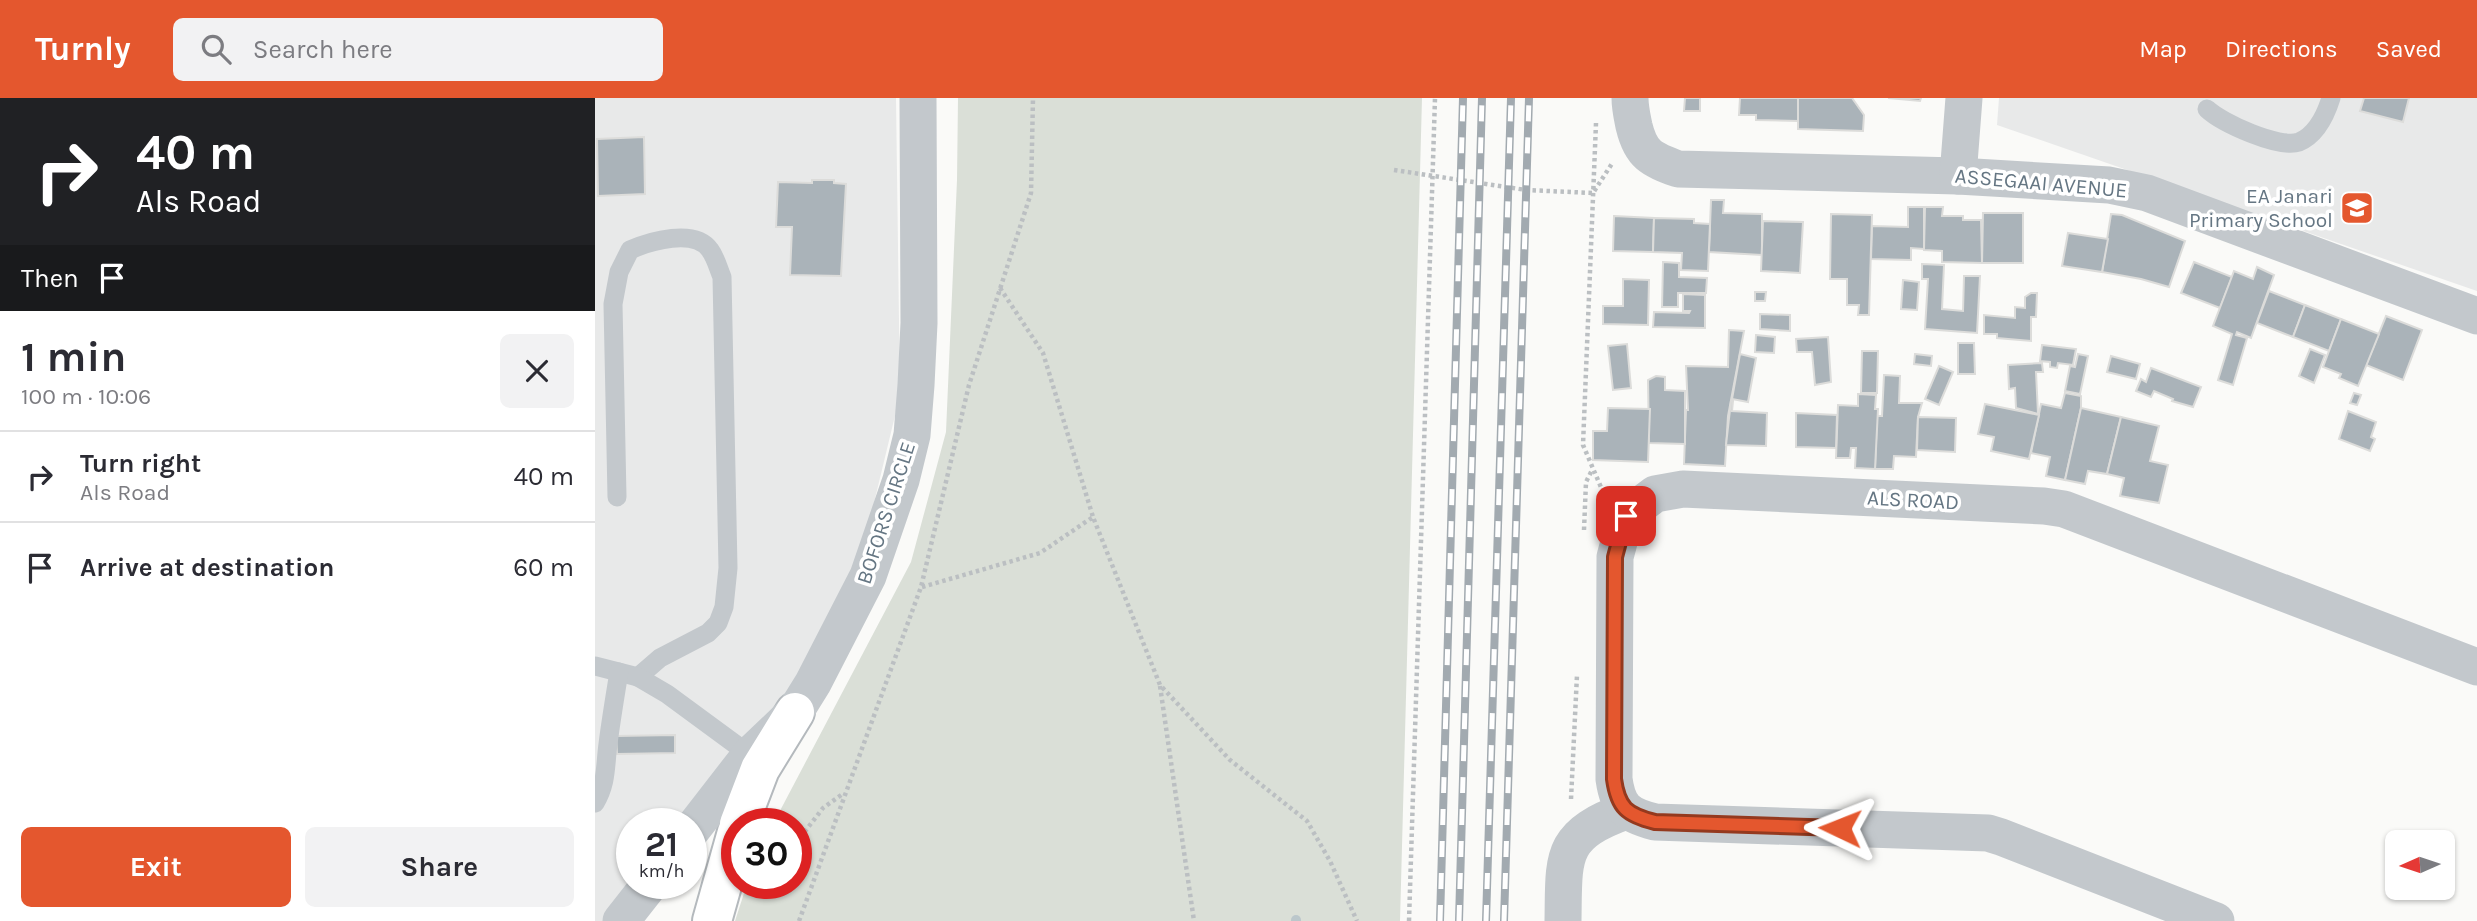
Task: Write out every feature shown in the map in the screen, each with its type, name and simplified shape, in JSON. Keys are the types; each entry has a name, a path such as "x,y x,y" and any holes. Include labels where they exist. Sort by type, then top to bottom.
{"highway":[{"path":"745,808 760,769 795,712"},
{"path":"712,921 721,889"}],"street":[{"name":"BOFORS CIRCLE","path":"707,810 750,755 795,712 842,631 868,576 901,480 912,435 919,323 918,98"},
{"name":"ASSEGAAI AVENUE","path":"1630,98 1639,146 1654,160 1678,169 1958,176 2109,185 2147,192 2477,316"},
{"path":"1958,176 1964,98"},
{"name":"ALS ROAD","path":"1626,516 1655,494 1683,489 2064,509 2477,667"},
{"path":"1626,516 1615,557 1614,779 1617,797 1626,811 1655,822 1988,833 2216,921"},
{"path":"1563,921 1566,854 1578,836 1598,821 1626,811"},
{"path":"621,921 638,899"}],"lane":[{"path":"2207,109 2217,119 2237,128 2283,142 2299,142 2313,131 2326,113 2331,98"},
{"path":"617,497 613,304 619,272 630,250 652,240 689,238 709,248 722,277 728,568 725,607 718,623 708,632 660,658 638,677"},
{"path":"595,666 638,677 667,694 750,755"},
{"path":"595,803 603,790 606,774 607,748 619,672"}],"path":[{"path":"799,921 921,587 969,385 1031,193 1033,98"},
{"path":"1409,921 1435,98"},
{"path":"1596,111 1583,445 1607,499 1626,516"},
{"path":"1394,170 1526,190 1593,193"},
{"path":"1000,288 1043,352 1093,517 1160,685 1194,921"},
{"path":"921,587 1040,553 1093,517"},
{"path":"1160,685 1230,760 1307,821 1330,861 1357,921"},
{"path":"812,822 823,808 846,792"}],"shaded area":[{"path":"595,98 896,98 900,395 866,536 800,688 701,808 616,808 616,899 623,899 609,921 595,921"},
{"path":"958,98 1422,98 1400,921 735,921 742,899 812,899 812,808 781,808 911,562 946,432"},
{"name":"EA Janari Primary School","path":"1999,98 2477,98 2477,291 1997,125"}],"building":[{"path":"1685,98 1700,98 1700,111 1684,111"},
{"path":"1740,98 1798,98 1798,121 1756,120 1756,115 1739,115"},
{"path":"1798,98 1852,98 1864,115 1863,131 1798,129"},
{"path":"1888,98 1921,98 1920,101"},
{"path":"2364,98 2409,98 2403,122 2360,111"},
{"path":"644,137 645,194 598,196 597,139"},
{"path":"812,180 834,180 834,183 846,184 841,276 790,275 792,227 776,227 778,182 812,183"},
{"path":"1711,200 1724,200 1723,213 1762,214 1762,255 1709,252"},
{"path":"1908,207 1924,207 1924,249 1911,248 1911,260 1871,259 1872,226 1908,227"},
{"path":"1925,207 1943,207 1942,216 1963,216 1963,220 1981,220 1982,263 1942,262 1942,251 1924,250"},
{"path":"1983,213 2023,213 2023,263 1982,263"},
{"path":"1831,214 1872,215 1869,315 1858,315 1859,305 1847,305 1847,279 1830,279"},
{"path":"2111,214 2122,215 2185,241 2169,287 2102,272"},
{"path":"1614,216 1654,218 1653,252 1613,251"},
{"path":"1654,218 1694,219 1694,223 1710,224 1708,271 1681,270 1682,253 1653,252"},
{"path":"1763,221 1803,222 1800,273 1761,271"},
{"path":"2068,233 2108,239 2102,272 2062,266"},
{"path":"1663,262 1679,263 1679,277 1707,278 1706,293 1678,293 1678,307 1662,307"},
{"path":"2194,262 2232,277 2220,308 2181,293"},
{"path":"1922,264 1944,265 1942,309 1963,311 1964,276 1980,276 1977,333 1925,329 1928,279 1922,279"},
{"path":"2257,267 2274,275 2251,338 2237,332 2236,335 2247,338 2233,385 2218,380 2232,334 2213,326 2234,271 2253,279"},
{"path":"1623,279 1649,280 1648,325 1603,324 1603,306 1623,306"},
{"path":"1903,280 1919,282 1917,310 1901,309"},
{"path":"2269,291 2305,305 2293,337 2257,323"},
{"path":"1755,292 1766,292 1765,301 1755,301"},
{"path":"2037,293 2036,317 2031,317 2031,341 1984,334 1984,315 2015,318 2015,307 2025,308 2025,297"},
{"path":"1683,294 1705,295 1705,328 1653,327 1654,312 1689,313 1690,311 1683,311"},
{"path":"2305,305 2341,319 2329,351 2293,337"},
{"path":"1760,314 1790,315 1790,331 1760,329"},
{"path":"2386,316 2422,330 2403,380 2366,365"},
{"path":"2341,319 2379,334 2358,386 2339,378 2341,374 2323,367"},
{"path":"1729,330 1744,331 1728,416 1725,466 1684,464 1688,410 1686,366 1728,367"},
{"path":"1756,335 1775,337 1774,353 1755,352"},
{"path":"1828,337 1831,382 1815,385 1812,352 1797,352 1796,339"},
{"path":"1958,343 1974,343 1975,374 1958,374"},
{"path":"1627,344 1631,388 1613,390 1608,346"},
{"path":"2042,345 2076,349 2073,365 2058,363 2057,368 2050,367 2050,362 2040,361"},
{"path":"2310,349 2325,355 2314,383 2299,376"},
{"path":"1862,351 1878,351 1877,393 1861,393"},
{"path":"1740,354 1756,358 1748,402 1732,399"},
{"path":"1915,354 1932,356 1931,366 1914,364"},
{"path":"2078,354 2088,356 2080,394 2065,391 2070,366 2075,367"},
{"path":"2111,356 2140,364 2136,379 2107,372"},
{"path":"2042,363 2043,372 2036,372 2038,414 2016,408 2015,388 2009,389 2008,365"},
{"path":"1939,366 1953,372 1939,405 1925,399"},
{"path":"2151,368 2201,387 2193,407 2172,401 2173,399 2154,391 2151,397 2136,391 2141,379 2146,382"},
{"path":"1884,375 1900,376 1899,403 1922,403 1918,417 1916,457 1894,456 1893,469 1875,469 1877,416 1882,416"},
{"path":"1656,376 1665,377 1665,390 1685,391 1685,444 1649,443 1648,380"},
{"path":"2065,393 2081,396 2081,408 2065,480 2046,476 2050,457 2031,453 2041,404 2061,408"},
{"path":"2354,393 2361,395 2357,405 2350,403"},
{"path":"1858,394 1876,395 1875,409 1878,409 1875,469 1855,468 1856,448 1851,448 1850,458 1836,458 1838,405 1858,406"},
{"path":"1731,401 1732,411 1767,413 1766,446 1726,445"},
{"path":"1985,404 2039,415 2029,459 1991,451 1994,437 1978,434"},
{"path":"1608,408 1650,409 1648,462 1593,460 1593,431 1607,431"},
{"path":"2081,408 2121,417 2107,474 2088,471 2085,484 2065,480"},
{"path":"2348,411 2376,422 2371,437 2375,439 2370,451 2339,439"},
{"path":"1796,413 1837,415 1836,448 1796,447"},
{"path":"1918,417 1956,418 1955,452 1917,450"},
{"path":"2121,417 2159,426 2150,461 2168,465 2159,503 2120,496 2124,478 2107,474"},
{"path":"675,735 675,753 617,754 616,736"}],"railway":[{"path":"1440,921 1463,98"},
{"path":"1459,921 1482,98"},
{"path":"1486,921 1511,98"},
{"path":"1504,921 1529,98"}],"place":[{"name":"EA Janari Primary School","path":"2357,208"}],"route":[{"path":"1626,516 1615,557 1614,779 1617,797 1626,811 1655,822 1840,828"}]}
